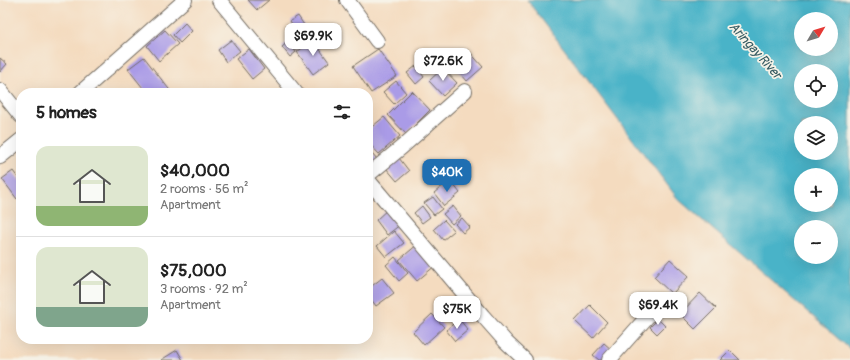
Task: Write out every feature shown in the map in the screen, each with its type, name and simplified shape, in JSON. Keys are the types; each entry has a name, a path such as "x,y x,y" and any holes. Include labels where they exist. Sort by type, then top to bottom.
{"street":[{"path":"86,88 185,0"},
{"path":"219,0 292,88"},
{"path":"347,0 377,41"},
{"path":"0,90 16,110"},
{"path":"373,171 465,91"},
{"path":"0,157 16,144"},
{"path":"373,186 483,316 506,342 525,360"},
{"path":"609,360 648,316"}],"water":[{"name":"Aringay River","path":"527,0 850,0 850,349 678,199"}],"building":[{"path":"248,0 269,0 257,10"},
{"path":"298,16 304,25 296,30 290,21"},
{"path":"185,23 192,31 180,43 173,35"},
{"path":"165,30 178,44 159,61 147,46"},
{"path":"299,32 306,43 296,50 289,39"},
{"path":"231,40 240,51 226,62 218,50"},
{"path":"313,40 329,62 313,74 297,52"},
{"path":"288,42 296,52 290,57 282,47"},
{"path":"249,49 264,69 252,79 236,59"},
{"path":"378,49 397,76 373,92 373,88 368,88 353,66"},
{"path":"468,50 483,67 467,81 452,63"},
{"path":"144,57 168,88 143,88 128,69"},
{"path":"0,58 7,64 0,72"},
{"path":"416,66 424,77 416,84 407,73"},
{"path":"443,68 457,83 443,96 429,81"},
{"path":"396,81 406,93 394,104 383,92"},
{"path":"412,91 430,110 406,134 388,115"},
{"path":"384,117 400,136 379,154 373,147 373,126"},
{"path":"373,154 377,159 375,166 373,164"},
{"path":"399,158 409,171 397,181 386,168"},
{"path":"13,171 16,175 16,198 2,179"},
{"path":"450,180 460,193 444,206 434,193"},
{"path":"433,197 442,209 434,215 424,203"},
{"path":"422,206 430,217 422,223 414,213"},
{"path":"453,206 461,216 452,224 443,214"},
{"path":"389,208 401,224 387,235 376,220"},
{"path":"462,218 470,227 463,233 455,224"},
{"path":"444,220 454,231 443,240 434,229"},
{"path":"394,231 404,243 386,257 377,246"},
{"path":"418,244 436,265 417,281 399,260"},
{"path":"395,257 408,273 399,281 386,265"},
{"path":"670,259 689,276 672,294 654,277"},
{"path":"382,278 394,293 376,306 373,302 373,285"},
{"path":"700,293 716,308 695,329 680,314"},
{"path":"640,295 652,306 643,316 631,304"},
{"path":"590,305 607,322 593,338 575,321"},
{"path":"432,314 444,327 424,345 413,332"},
{"path":"459,319 468,330 455,341 446,330"},
{"path":"658,319 665,326 657,334 650,327"},
{"path":"604,343 612,350 604,360 599,360 593,355"},
{"path":"177,350 183,360 161,360"},
{"path":"730,350 740,360 720,360"}]}
